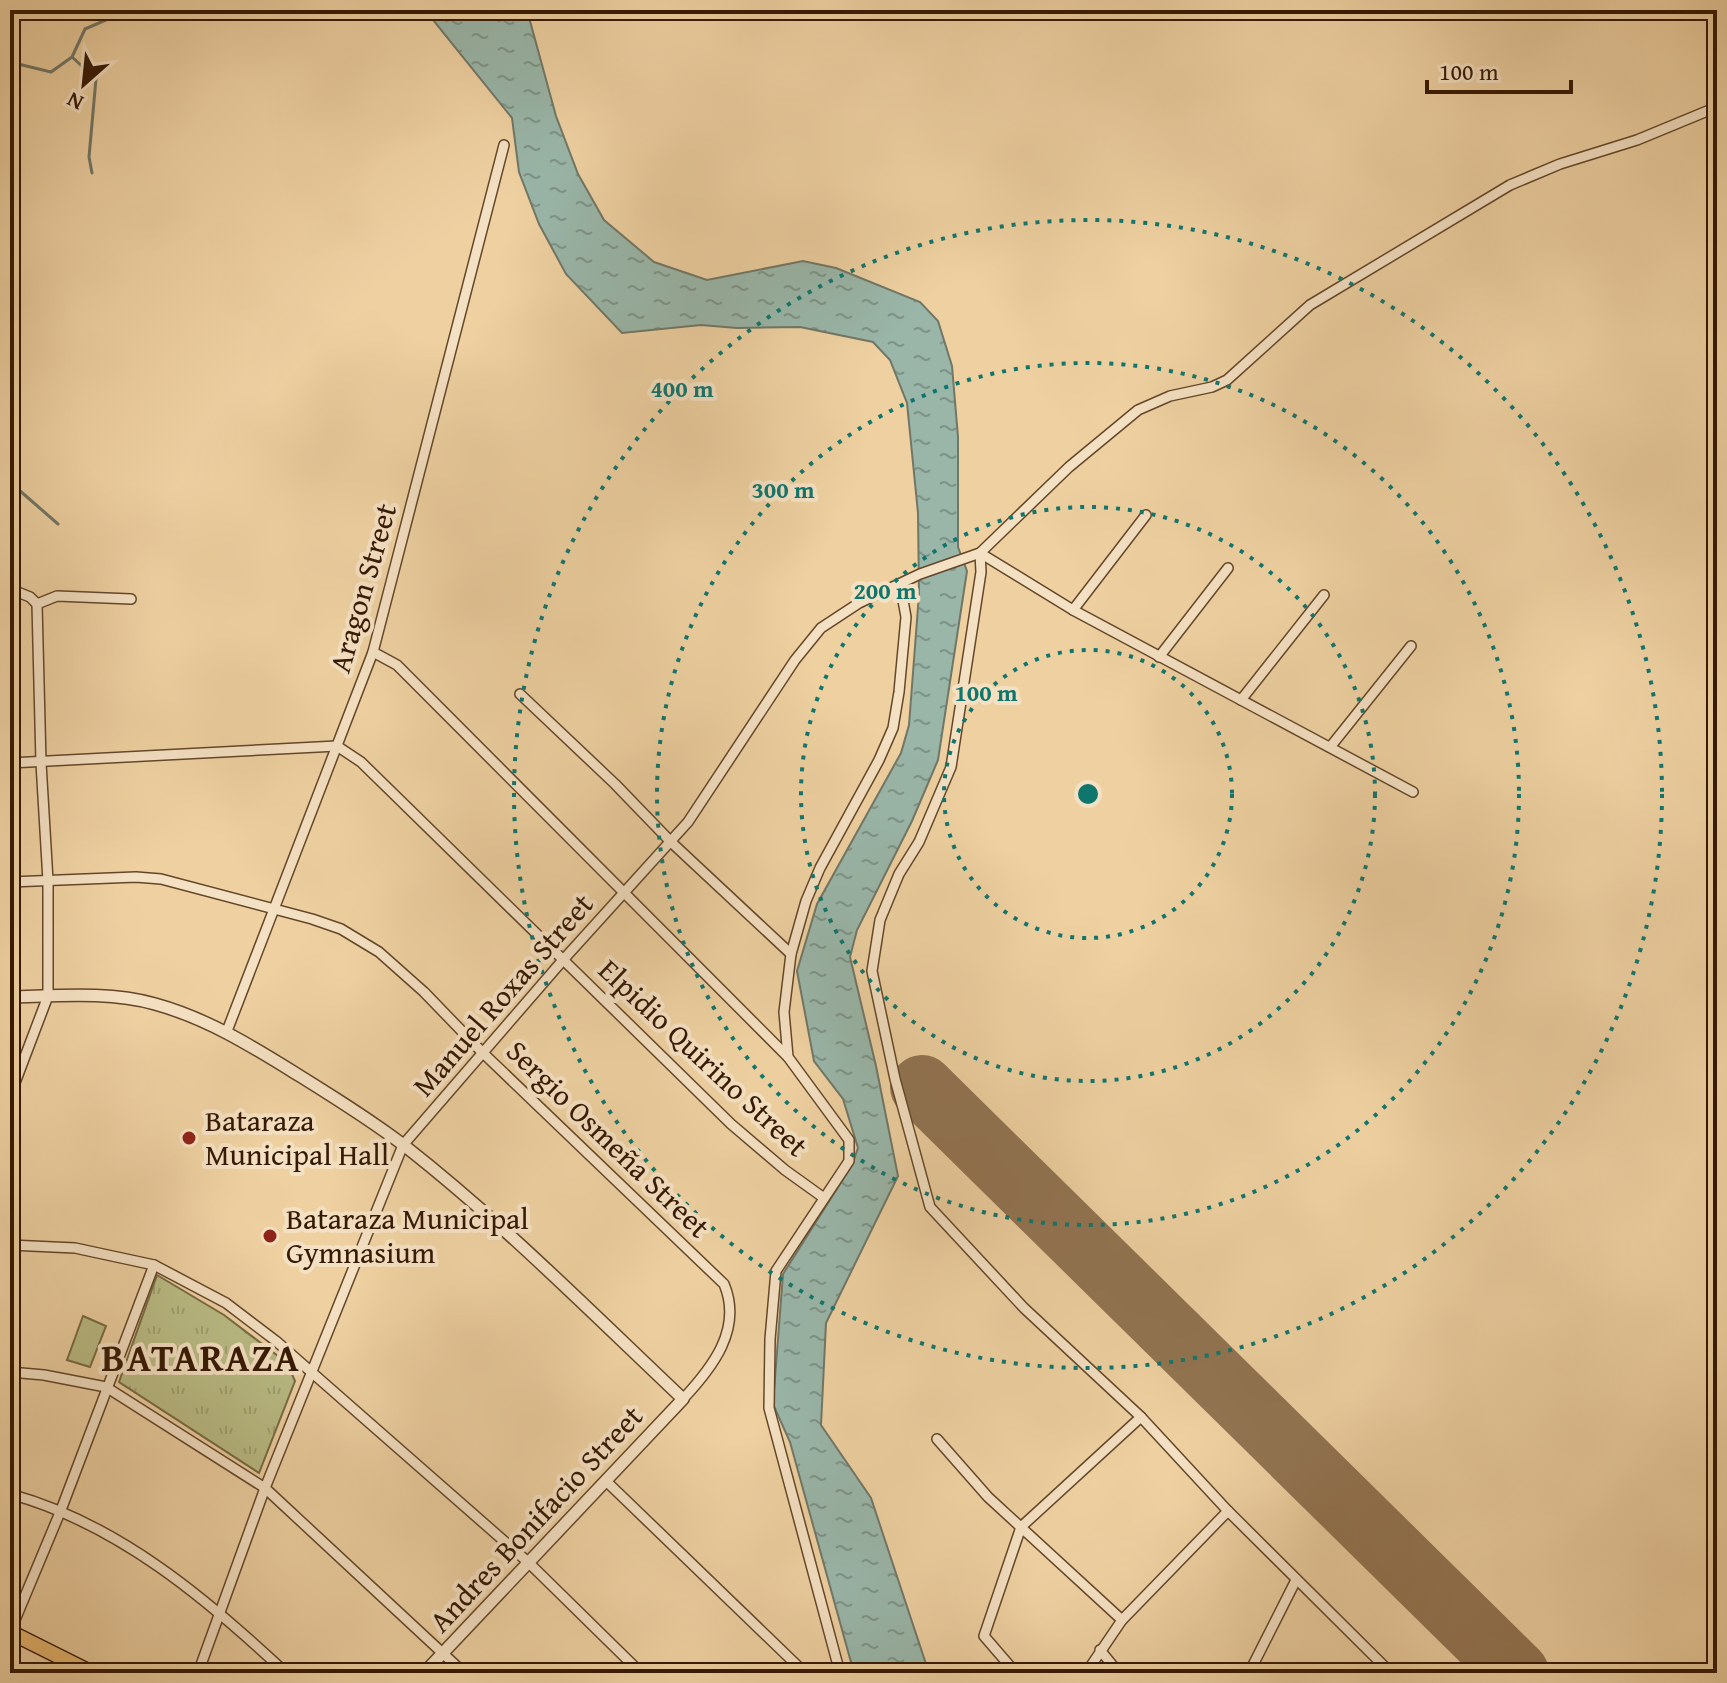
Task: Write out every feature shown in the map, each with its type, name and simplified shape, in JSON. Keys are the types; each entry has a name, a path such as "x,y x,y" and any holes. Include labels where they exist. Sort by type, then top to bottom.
{"main road":[{"path":"10,1632 92,1673"}],"street":[{"path":"1391,1673 1228,1511 1141,1417 1024,1308 930,1207 895,1079 872,971 880,920 899,874 919,842 951,767 977,602 980,553 1069,467 1138,410 1170,396 1212,387 1227,380 1310,305 1529,175 1637,140 1717,107"},
{"name":"Aragon Street","path":"227,1031 373,652 504,145"},
{"path":"1073,610 1146,515"},
{"path":"980,553 1073,610 1413,792"},
{"name":"Manuel Roxas Street","path":"198,1673 265,1488 403,1145 563,960 671,842 697,809 795,660 821,628 859,603 920,574 980,553"},
{"path":"1159,657 1228,568"},
{"path":"788,1057 784,1012 791,954 806,901 893,728 906,617 900,584"},
{"path":"10,589 30,597 37,604 48,881 48,996 10,1096"},
{"path":"1241,700 1324,595"},
{"path":"37,604 57,596 131,599"},
{"path":"1331,746 1411,646"},
{"path":"373,652 397,665 788,1057 849,1140 849,1161 776,1271 770,1339 769,1408 840,1673"},
{"path":"520,694 791,954"},
{"path":"10,763 337,746"},
{"name":"Elpidio Quirino Street","path":"337,746 361,762 731,1124 824,1198"},
{"name":"Sergio Osmeña Street","path":"10,882 136,877 161,879 341,929 379,952 724,1284 729,1296 730,1314 717,1358 712,1369 683,1399"},
{"path":"10,997 138,1000 174,1009 227,1031 403,1145 517,1243 683,1399"},
{"path":"10,1245 75,1248 154,1265 226,1303 276,1341 528,1562 641,1673"},
{"path":"10,1632 61,1510 154,1265"},
{"path":"10,1372 106,1387 265,1488 464,1673"},
{"name":"Andres Bonifacio Street","path":"424,1673 683,1399"},
{"path":"1016,1673 984,1636 1021,1527 1141,1417"},
{"path":"937,1439 988,1497 1122,1620"},
{"path":"606,1481 805,1673"},
{"path":"10,1494 61,1510 124,1545 220,1612 286,1673"},
{"path":"1086,1673 1122,1620 1228,1511"},
{"path":"1249,1673 1296,1580"},
{"path":"1100,1650 1119,1673"}],"green space":[{"path":"157,1275 224,1315 287,1363 295,1381 259,1473 119,1382"},
{"path":"83,1316 106,1326 90,1367 67,1360"}],"water":[{"path":"425,10 527,10 556,116 578,174 604,220 654,262 707,280 803,261 836,268 920,302 938,321 952,366 958,437 958,547 967,571 938,760 912,821 857,930 850,957 898,1176 826,1323 821,1425 871,1498 929,1673 854,1673 790,1442 773,1404 783,1274 852,1165 858,1148 843,1099 814,1061 797,971 817,904 901,753 909,725 919,594 918,513 907,403 890,360 873,342 800,327 701,325 622,333 566,274 539,224 519,172 512,118"}],"waterway":[{"path":"10,62 51,72 72,57 85,29 129,10"},
{"path":"72,57 96,79 89,157 92,173"},
{"path":"10,489 19,490 58,524"}],"runway":[{"path":"922,1087 1517,1673"}],"place":[{"name":"Bataraza Municipal Hall","path":"189,1138"},
{"name":"Bataraza Municipal Gymnasium","path":"270,1236"}],"district":[{"name":"BATARAZA","path":"201,1358"}]}
